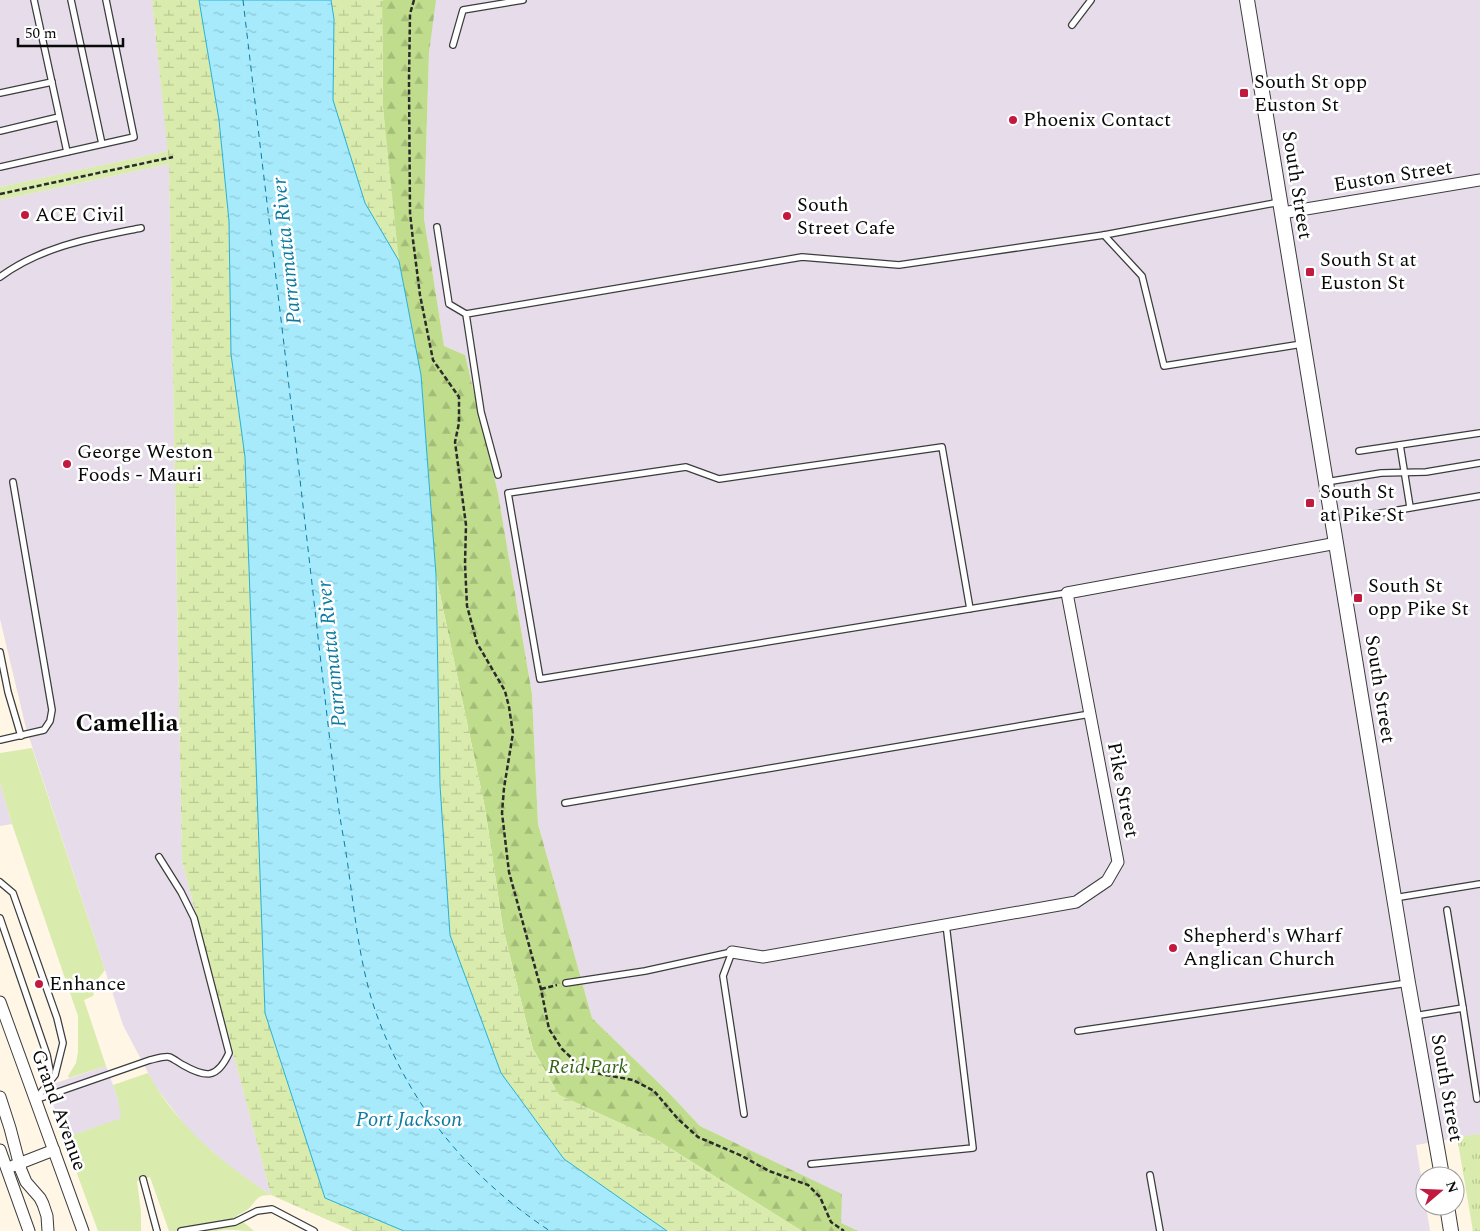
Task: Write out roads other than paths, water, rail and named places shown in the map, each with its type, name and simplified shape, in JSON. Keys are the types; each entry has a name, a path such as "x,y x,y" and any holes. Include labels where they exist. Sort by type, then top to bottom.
{"street":[{"name":"South Street","path":"1247,0 1302,344 1337,543 1408,983 1440,1166"},
{"name":"Euston Street","path":"1281,208 1480,180"},
{"path":"1066,593 1337,543"},
{"name":"Pike Street","path":"732,952 763,957 1076,902 1107,881 1118,862 1066,593"},
{"name":"Grand Avenue","path":"0,1002 3,1020 54,1150 83,1231"},
{"path":"0,1097 19,1164 26,1182 43,1204 47,1216 48,1231"},
{"path":"0,1150 29,1231"},
{"path":"7,1169 54,1150"},
{"path":"1449,1216 1451,1231"}],"lane":[{"path":"34,0 67,152"},
{"path":"71,0 102,144"},
{"path":"0,168 134,137 106,0"},
{"path":"453,45 463,10 523,0"},
{"path":"1072,25 1091,0"},
{"path":"0,93 52,82"},
{"path":"0,131 59,117"},
{"path":"437,227 449,304 466,314 802,257 899,265 1281,208"},
{"path":"0,277 38,254 79,240 141,228"},
{"path":"1104,235 1142,276 1164,366 1302,344"},
{"path":"466,314 481,412 498,475"},
{"path":"1359,451 1480,433"},
{"path":"1400,445 1410,508"},
{"path":"970,609 942,447 719,480 686,467 508,493 540,679 970,609 1066,593"},
{"path":"1326,482 1381,473 1426,472 1480,463"},
{"path":"0,740 44,730 50,721 52,710 13,482"},
{"path":"1369,514 1480,496"},
{"path":"0,652 8,692 21,736"},
{"path":"565,803 1090,714"},
{"path":"35,1100 150,1060 169,1057 204,1074 216,1072 225,1062 229,1052 194,918 160,857"},
{"path":"0,882 13,893 58,1018 63,1043 54,1076 35,1100"},
{"path":"1394,898 1480,884"},
{"path":"1447,910 1477,1099"},
{"path":"0,918 47,1055 50,1071 49,1081"},
{"path":"811,1164 973,1148 946,924"},
{"path":"566,983 645,971 732,952"},
{"path":"732,952 724,976 744,1114"},
{"path":"1078,1031 1408,983"},
{"path":"1414,1016 1462,1008"},
{"path":"1150,1175 1160,1231"},
{"path":"143,1179 156,1231"},
{"path":"181,1231 235,1222 257,1211 272,1209 314,1231"}],"water":[{"name":"Port Jackson","path":"199,0 331,0 334,19 333,100 365,203 399,261 421,375 436,575 440,785 450,935 501,1073 564,1159 667,1231 404,1231 325,1198 265,1013 245,457 231,354 229,221 219,120"}],"place":[{"name":"South St opp Euston St","path":"1244,93"},
{"name":"Phoenix Contact","path":"1013,120"},
{"name":"ACE Civil","path":"25,215"},
{"name":"South Street Cafe","path":"787,216"},
{"name":"South St at Euston St","path":"1310,272"},
{"name":"George Weston Foods - Mauri","path":"67,464"},
{"name":"South St at Pike St","path":"1310,503"},
{"name":"South St opp Pike St","path":"1358,598"},
{"name":"Shepherd's Wharf Anglican Church","path":"1173,948"},
{"name":"Enhance","path":"39,984"}],"district":[{"name":"Camellia","path":"127,724"}],"water label":[{"name":"Parramatta River","path":"287,251"},
{"name":"Parramatta River","path":"332,654"}],"park label":[{"name":"Reid Park","path":"588,1067"}]}
